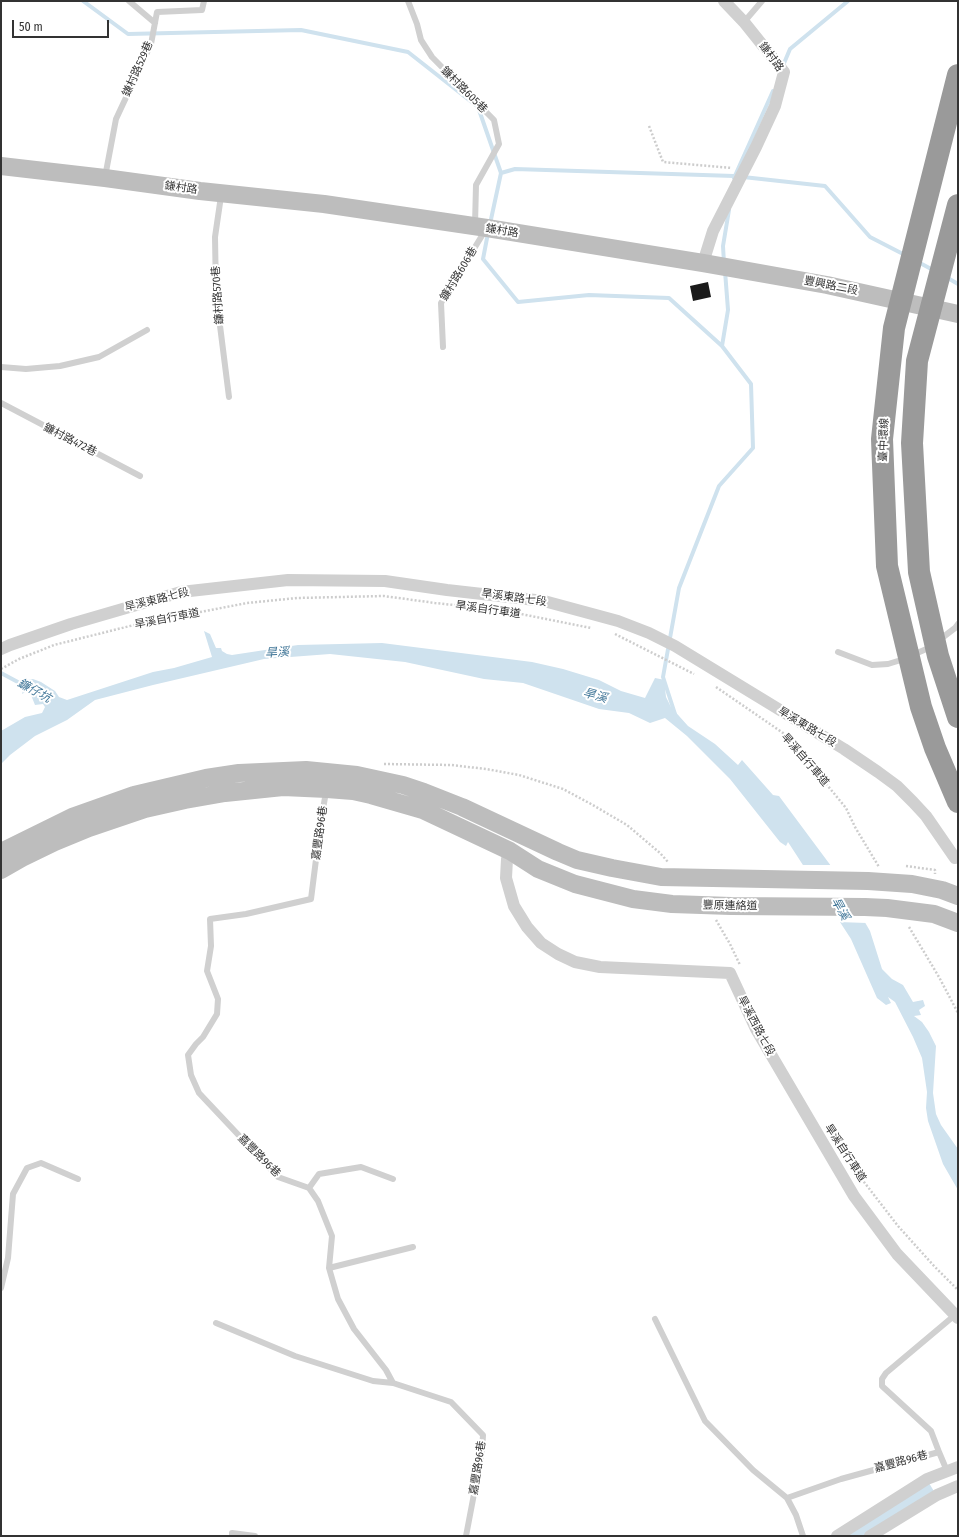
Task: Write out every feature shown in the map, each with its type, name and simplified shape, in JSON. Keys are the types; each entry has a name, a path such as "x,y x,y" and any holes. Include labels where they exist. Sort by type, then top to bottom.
{"highway":[{"name":"臺中環線","path":"958,75 894,328 882,439 887,566 921,707 934,748 958,802"},
{"path":"958,205 917,362 912,443 919,572 938,656 958,717"}],"street":[{"name":"鎌村路","path":"1,166 324,204 481,227 703,263 713,231 745,170 775,106 784,72 744,22 724,1"},
{"name":"豐興路二段","path":"703,263 827,285 958,314"},
{"name":"旱溪東路七段","path":"1,649 71,624 181,592 288,580 385,581 544,602 618,621 662,640 844,749 897,786 926,816 955,858"},
{"path":"1,852 72,817 134,795 239,773 306,770 357,774 403,785 455,805 577,860 612,868 661,877 868,881 912,884 958,896"},
{"name":"豐原連絡道","path":"1,870 55,842 89,828 145,809 199,797 246,790 283,787 327,789 353,791 416,808 510,851 538,869 600,892 645,902 731,906 865,907 899,909 934,914 958,923"},
{"name":"旱溪西路七段","path":"510,851 507,859 506,878 514,906 527,927 541,943 558,954 575,962 600,967 730,973 756,1029 854,1196 898,1254 957,1317"},
{"path":"837,1536 927,1479 953,1469 956,1486 937,1495 870,1536"}],"lane":[{"path":"129,1 155,23 158,12 202,10 204,1"},
{"name":"鐮村路605巷","path":"408,1 417,24 421,40 432,57 494,120 499,144 476,185 481,227"},
{"path":"744,22 762,1"},
{"name":"鎌村路529巷","path":"105,178 116,119 151,44 155,23"},
{"name":"鐮村路570巷","path":"222,193 215,237 216,294 229,397"},
{"name":"鐮村路606巷","path":"442,347 441,303 481,227"},
{"path":"1,367 26,369 60,366 99,357 147,330"},
{"name":"鐮村路472巷","path":"1,403 140,476"},
{"path":"838,652 872,665 888,664 931,647 946,636 958,624"},
{"name":"嘉豐路96巷","path":"309,1188 278,1177 199,1093 191,1075 188,1055 203,1037 218,1014 218,998 207,971 211,946 210,919 246,914 311,899 321,820 327,789"},
{"path":"1,1288 8,1258 13,1194 27,1168 41,1163 78,1179"},
{"path":"393,1179 361,1167 319,1174 309,1188 318,1201 332,1236 329,1268 338,1298 354,1329 386,1370 393,1383"},
{"path":"329,1268 413,1247"},
{"name":"嘉豐路96巷","path":"787,1498 841,1479 939,1452 931,1431 882,1386 882,1379 886,1373 957,1317"},
{"path":"655,1319 705,1421 753,1470 787,1498 796,1515 803,1536"},
{"path":"216,1323 295,1356 373,1381 393,1383"},
{"name":"嘉豐路96巷","path":"393,1383 451,1402 483,1435 482,1452 466,1536"},
{"path":"939,1452 953,1469"},
{"path":"232,1536 232,1533 256,1536"}],"path":[{"path":"649,126 663,162 745,170"},
{"name":"旱溪自行車道","path":"2,669 19,659 54,645 138,624 247,603 298,598 384,596 501,610 593,628"},
{"path":"608,631 695,674"},
{"name":"旱溪自行車道","path":"714,685 786,736 846,808 855,827 881,869"},
{"path":"906,866 935,870"},
{"path":"909,927 939,977 958,1013"},
{"name":"旱溪自行車道","path":"853,1168 898,1226 958,1290"}],"water":[{"name":"旱溪","path":"204,631 210,634 216,648 221,648 222,651 232,655 298,645 382,643 532,662 563,669 599,680 621,691 645,698 655,678 665,680 666,697 671,707 688,726 715,744 738,765 742,760 773,795 779,796 837,874 870,931 882,969 892,979 903,985 913,1002 923,1000 925,1006 919,1010 921,1015 914,1016 922,1022 936,1046 933,1093 936,1114 941,1125 958,1149 958,1190 943,1164 928,1121 926,1108 927,1092 922,1058 895,1002 888,997 891,1003 886,1005 877,998 851,939 788,842 786,846 780,842 730,779 687,736 665,718 650,723 629,713 599,709 523,683 484,679 405,662 330,654 264,659 95,700 67,720 35,736 10,755 1,764 1,731 25,717 42,713 45,707 43,704 35,705 29,690 22,694 26,680 33,679 41,682 55,691 59,697 67,700 153,672 174,668 212,657"},
{"path":"929,1483 935,1493 863,1536 844,1536"}],"pier":[{"path":"801,865 833,865 867,923 838,922"}],"building":[{"path":"708,282 711,297 693,301 690,286"}],"waterway":[{"path":"83,1 128,34 301,30 408,52 478,107 501,173 490,224"},
{"path":"782,68 790,49 848,1"},
{"path":"734,178 773,91"},
{"path":"501,173 515,169 734,176 825,186 870,237 905,255"},
{"path":"724,263 723,246 729,210"},
{"path":"488,233 483,259 518,302 589,295 669,298 722,346 751,384 753,448 719,486 679,588 663,677 675,714"},
{"path":"918,262 935,271"},
{"path":"722,346 728,310 725,271"},
{"path":"946,277 958,284"},
{"name":"鐮仔坑","path":"1,673 29,688"}]}
